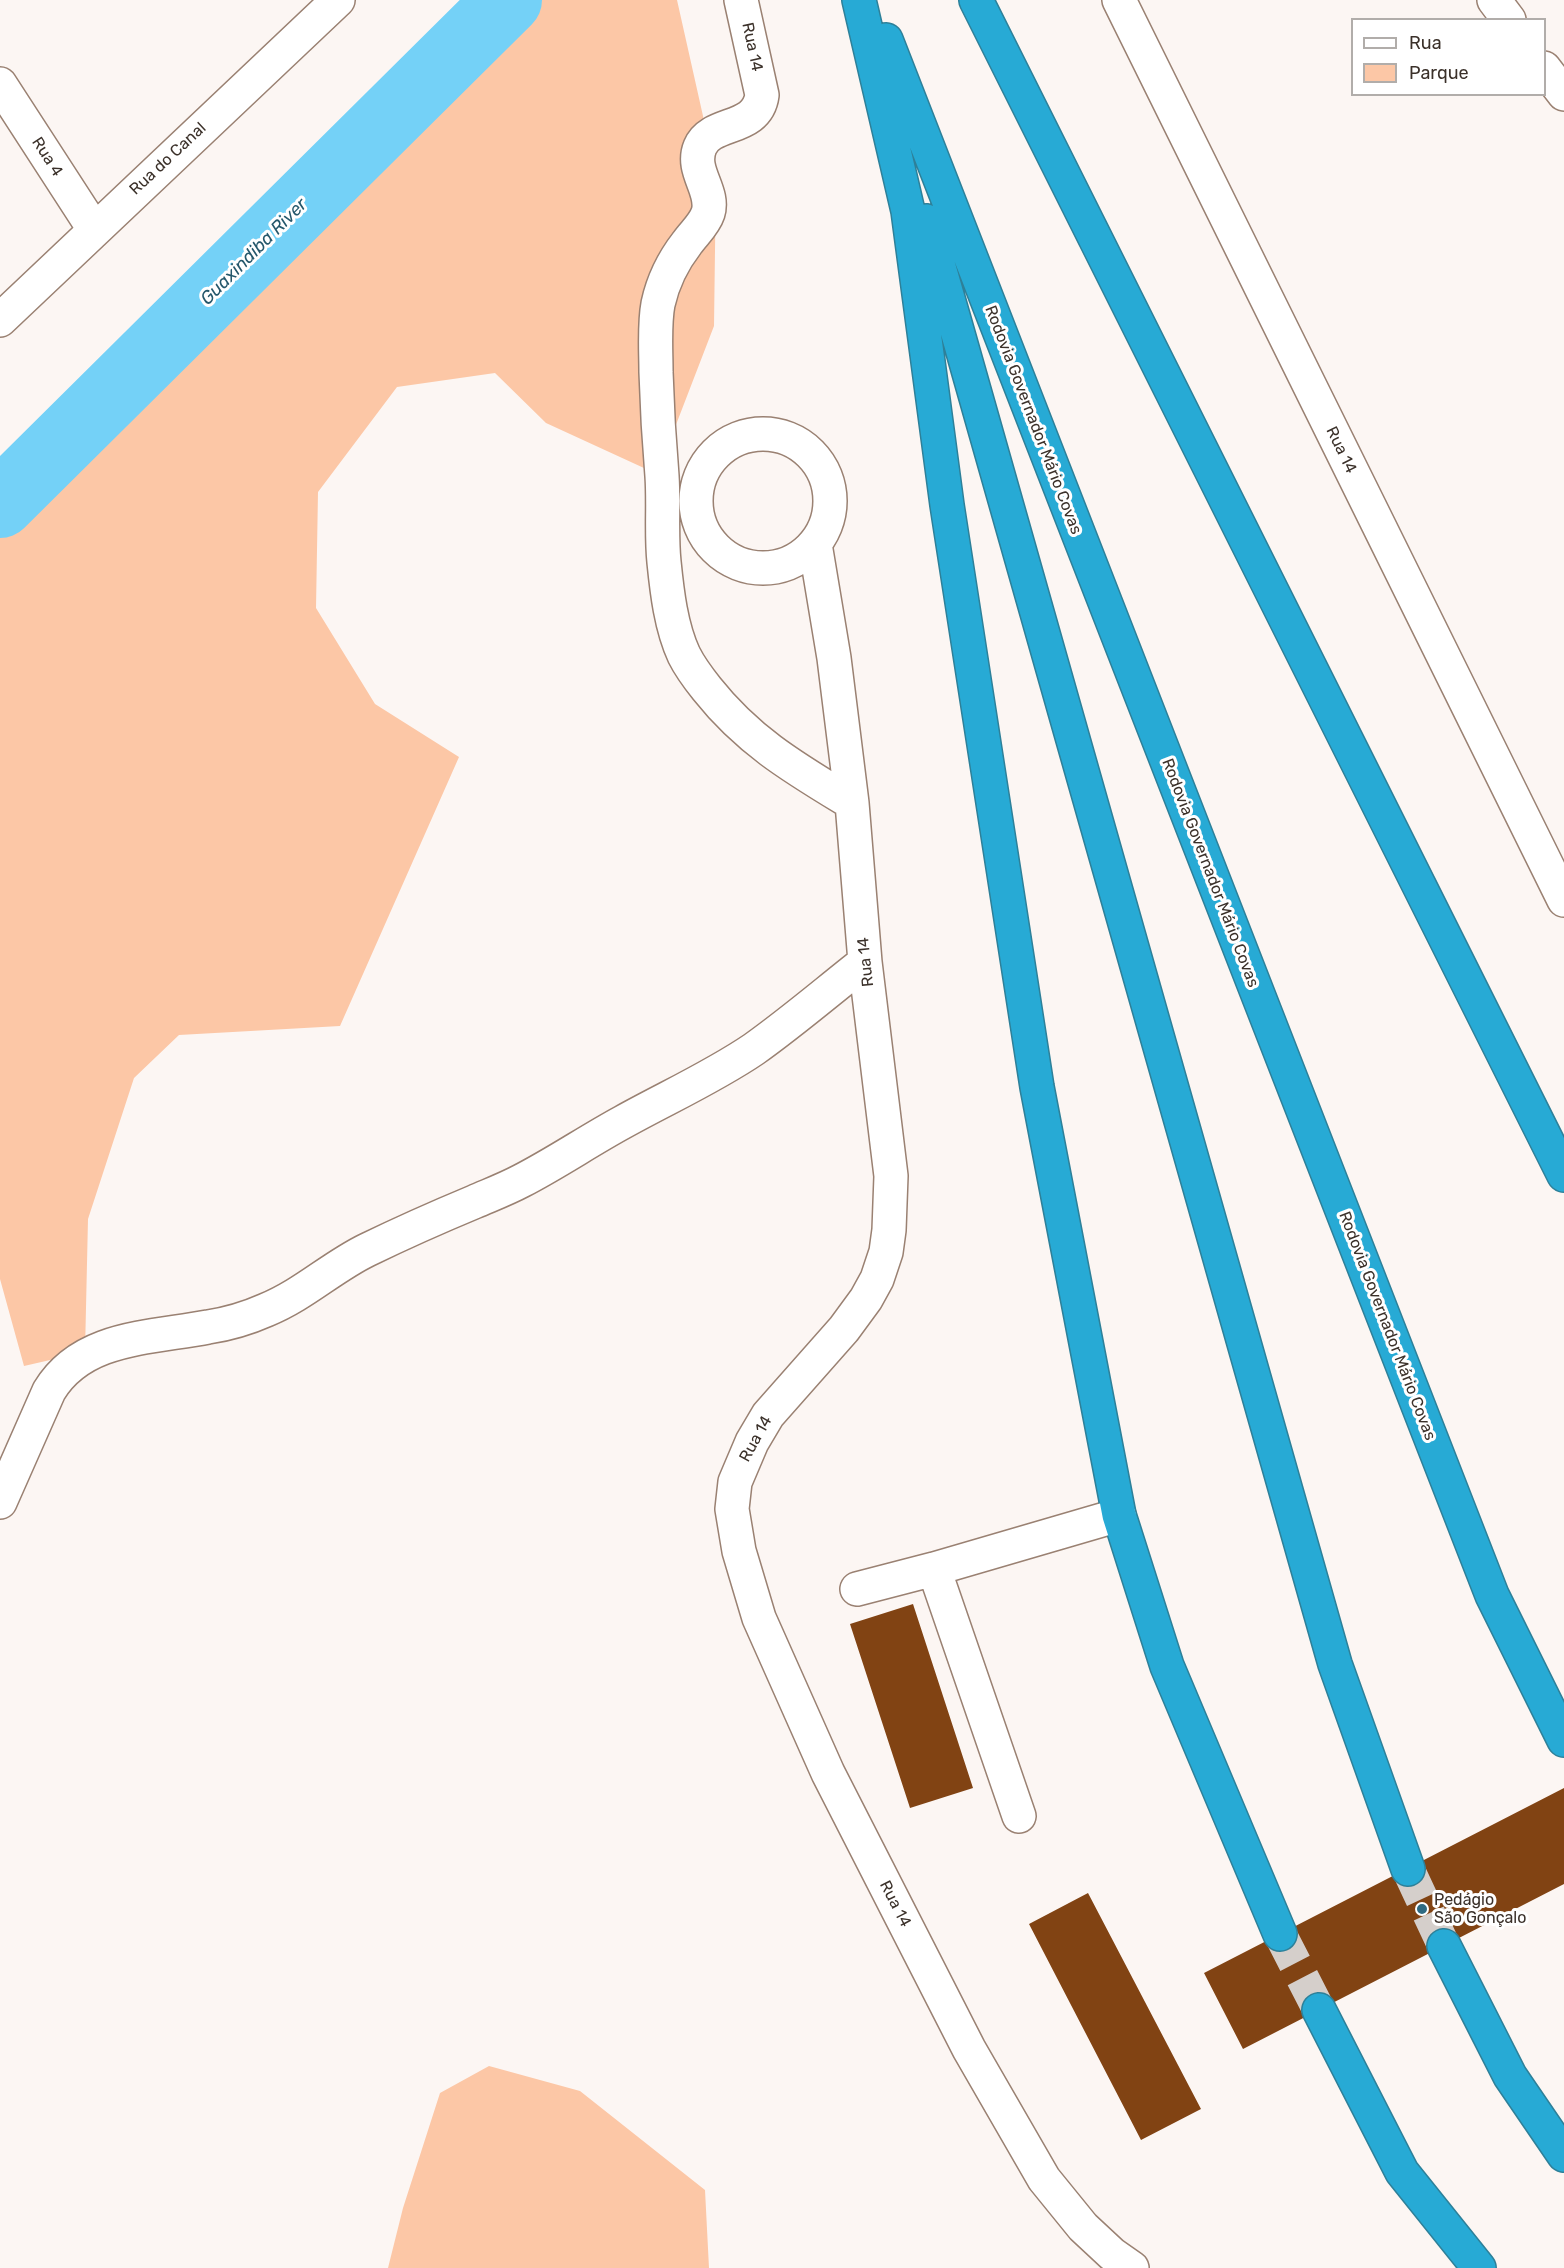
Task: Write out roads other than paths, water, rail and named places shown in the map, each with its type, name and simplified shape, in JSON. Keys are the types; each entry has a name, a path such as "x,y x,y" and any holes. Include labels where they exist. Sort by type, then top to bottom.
{"highway":[{"path":"861,0 908,211 947,505 1038,1087 1119,1515 1167,1666 1280,1934"},
{"path":"861,0 1335,1664 1408,1869"},
{"name":"Rodovia Governador Mário Covas","path":"870,0 1492,1595 1564,1740"},
{"path":"976,0 1564,1175"},
{"path":"1444,1946 1510,2076 1564,2155"},
{"path":"1319,2010 1402,2172 1479,2268"}],"street":[{"name":"Rua do Canal","path":"0,320 338,0"},
{"name":"Rua 14","path":"741,0 762,95 760,105 754,114 732,127 717,132 704,141 699,148 698,166 709,209 702,224 671,265 658,306 656,345 664,560 672,616 684,655 724,710 748,734 779,758 852,803"},
{"name":"Rua 14","path":"1119,0 1564,900"},
{"path":"1494,0 1508,18"},
{"path":"1546,69 1564,94"},
{"name":"Rua 4","path":"0,84 94,229"},
{"path":"756,433 779,435 800,444 817,460 827,480 830,502 826,525 814,544 797,559 777,567 755,568 734,562 716,549 703,532 696,511 696,490 703,469 716,452 734,439 756,433"},
{"name":"Rua 14","path":"814,544 834,658 852,803 865,962 891,1176 886,1252 877,1279 866,1299 844,1329 768,1415 752,1442 735,1482 732,1509 740,1551 759,1618 828,1773 969,2049 1044,2180 1083,2227 1112,2254 1132,2268"},
{"path":"0,1502 49,1391 56,1379 84,1356 108,1345 141,1337 209,1327 246,1318 295,1295 338,1265 357,1255 428,1221 521,1182 579,1146 719,1071 754,1049 865,962"},
{"path":"857,1589 1119,1515"},
{"path":"934,1569 1019,1816"}],"waterway":[{"name":"Guaxindiba River","path":"0,504 508,0"}],"tunnel":[{"path":"1408,1869 1444,1946"},
{"path":"1280,1934 1319,2010"}],"place":[{"name":"Pedágio São Gonçalo","path":"1422,1909"}]}
